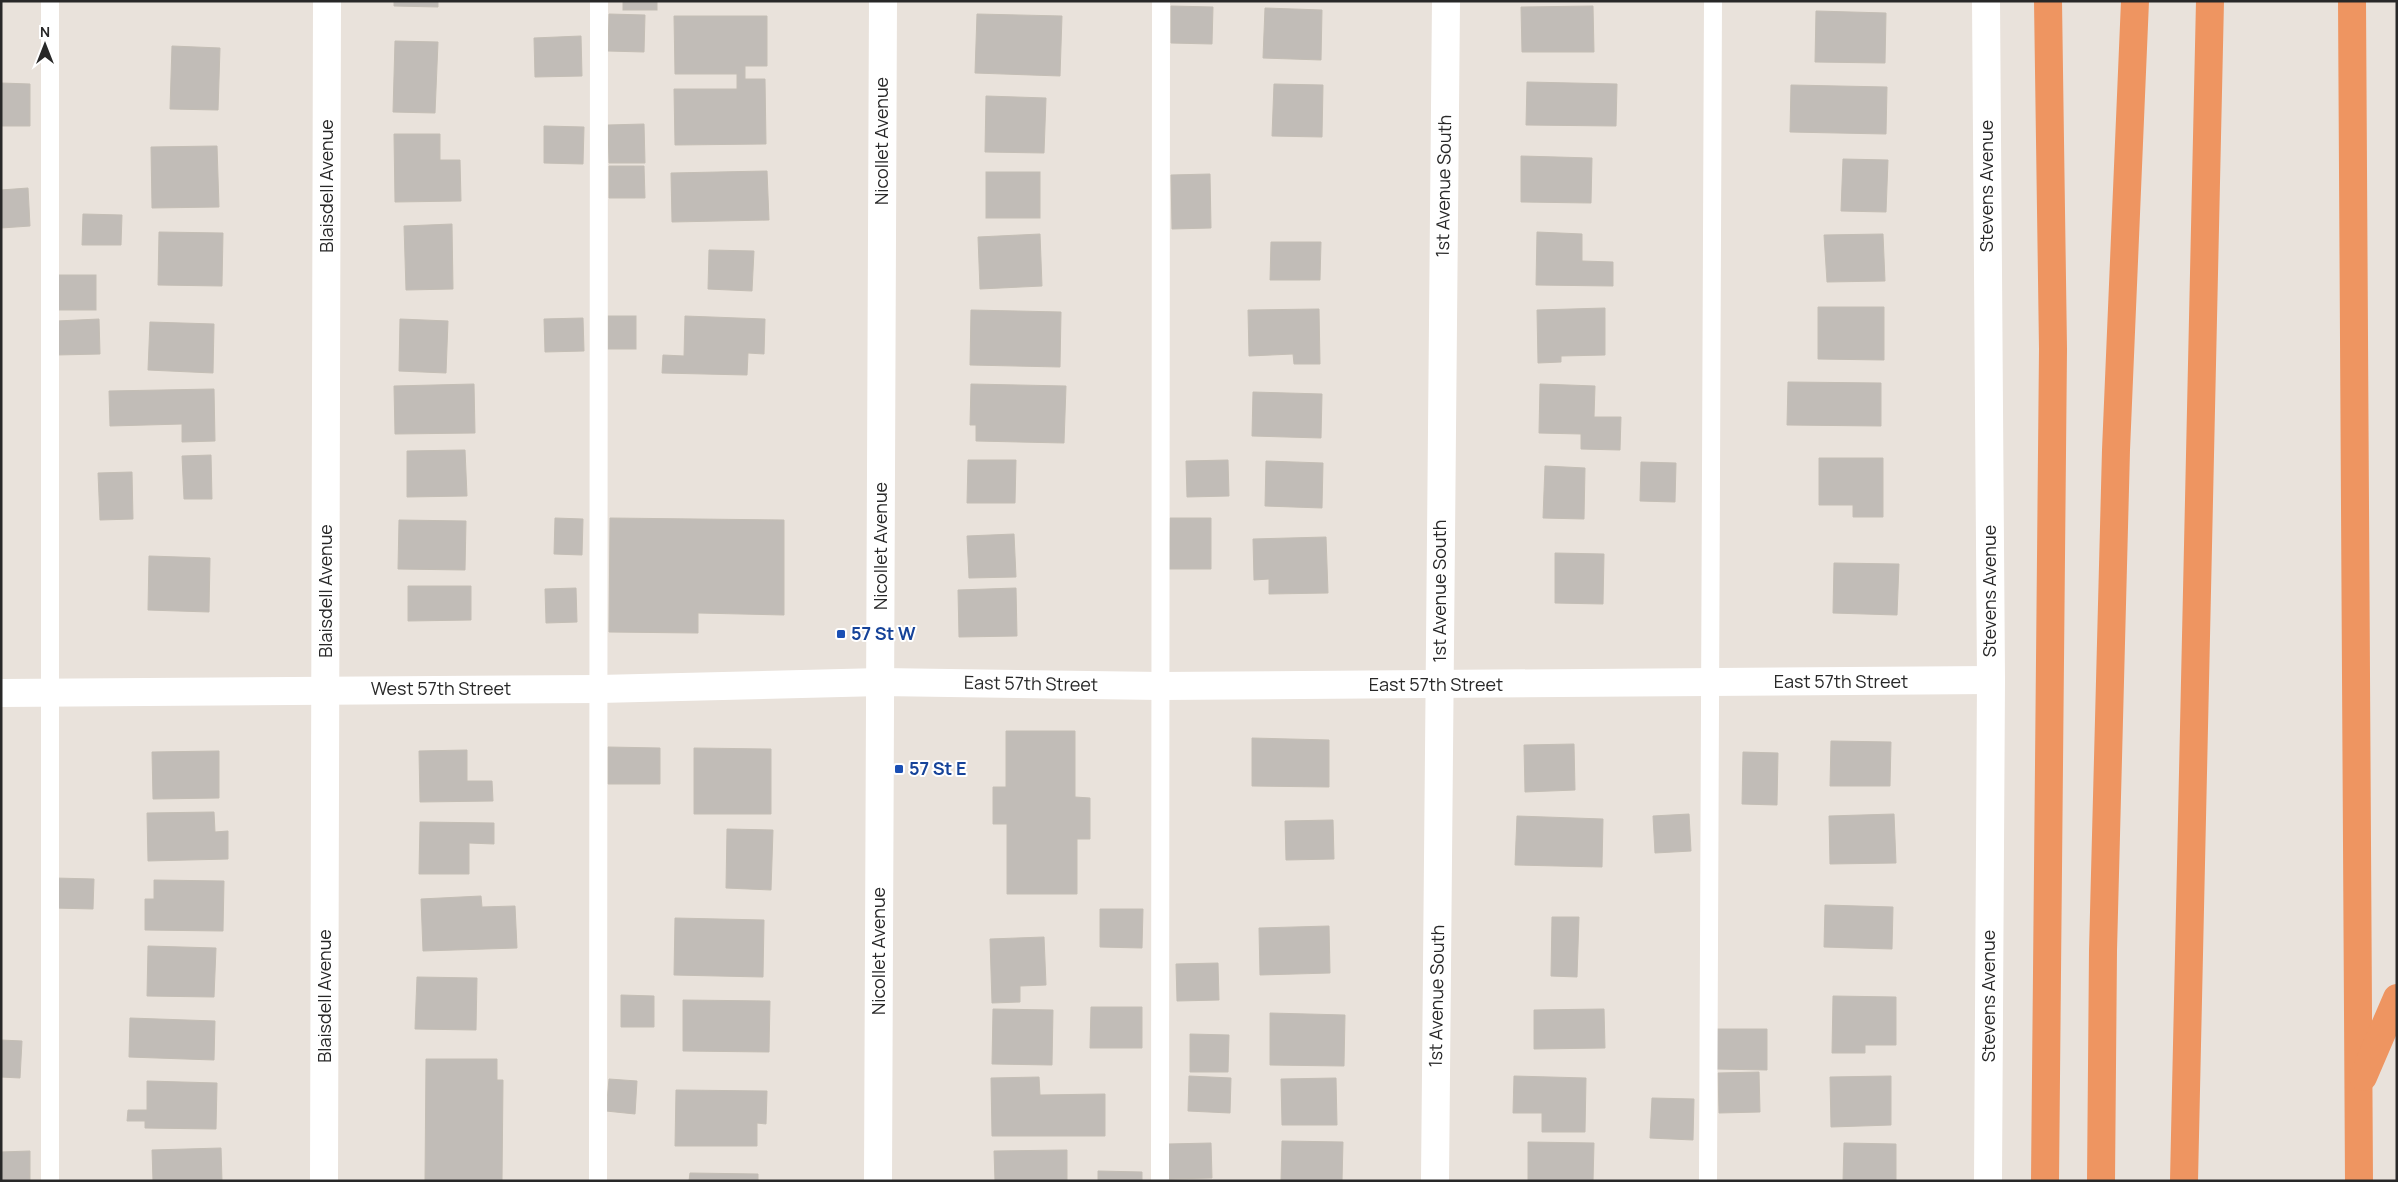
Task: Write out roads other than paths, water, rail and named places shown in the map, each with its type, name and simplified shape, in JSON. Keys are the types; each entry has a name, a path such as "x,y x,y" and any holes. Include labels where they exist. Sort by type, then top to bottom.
{"highway":[{"path":"2045,1181 2053,349 2048,1"},
{"path":"2101,1181 2104,942 2116,450 2135,1"},
{"path":"2184,1181 2210,1"},
{"path":"2352,1 2359,1181"},
{"path":"2358,1088 2397,998"}],"street":[{"name":"Blaisdell Avenue","path":"324,1181 327,1"},
{"name":"Nicollet Avenue","path":"878,1181 883,1"},
{"name":"1st Avenue South","path":"1435,1181 1446,1"},
{"name":"Stevens Avenue","path":"1986,1 1991,680 1988,1181"},
{"name":"East 57th Street","path":"881,682 1161,686 1991,680"},
{"name":"West 57th Street","path":"1,693 326,689 599,689 881,682"}],"lane":[{"path":"50,1 50,1181"},
{"path":"598,1181 599,1"},
{"path":"1160,1181 1161,1"},
{"path":"1708,1181 1713,1"}],"place":[{"name":"57 St W","path":"841,634"},
{"name":"57 St E","path":"899,769"}]}
